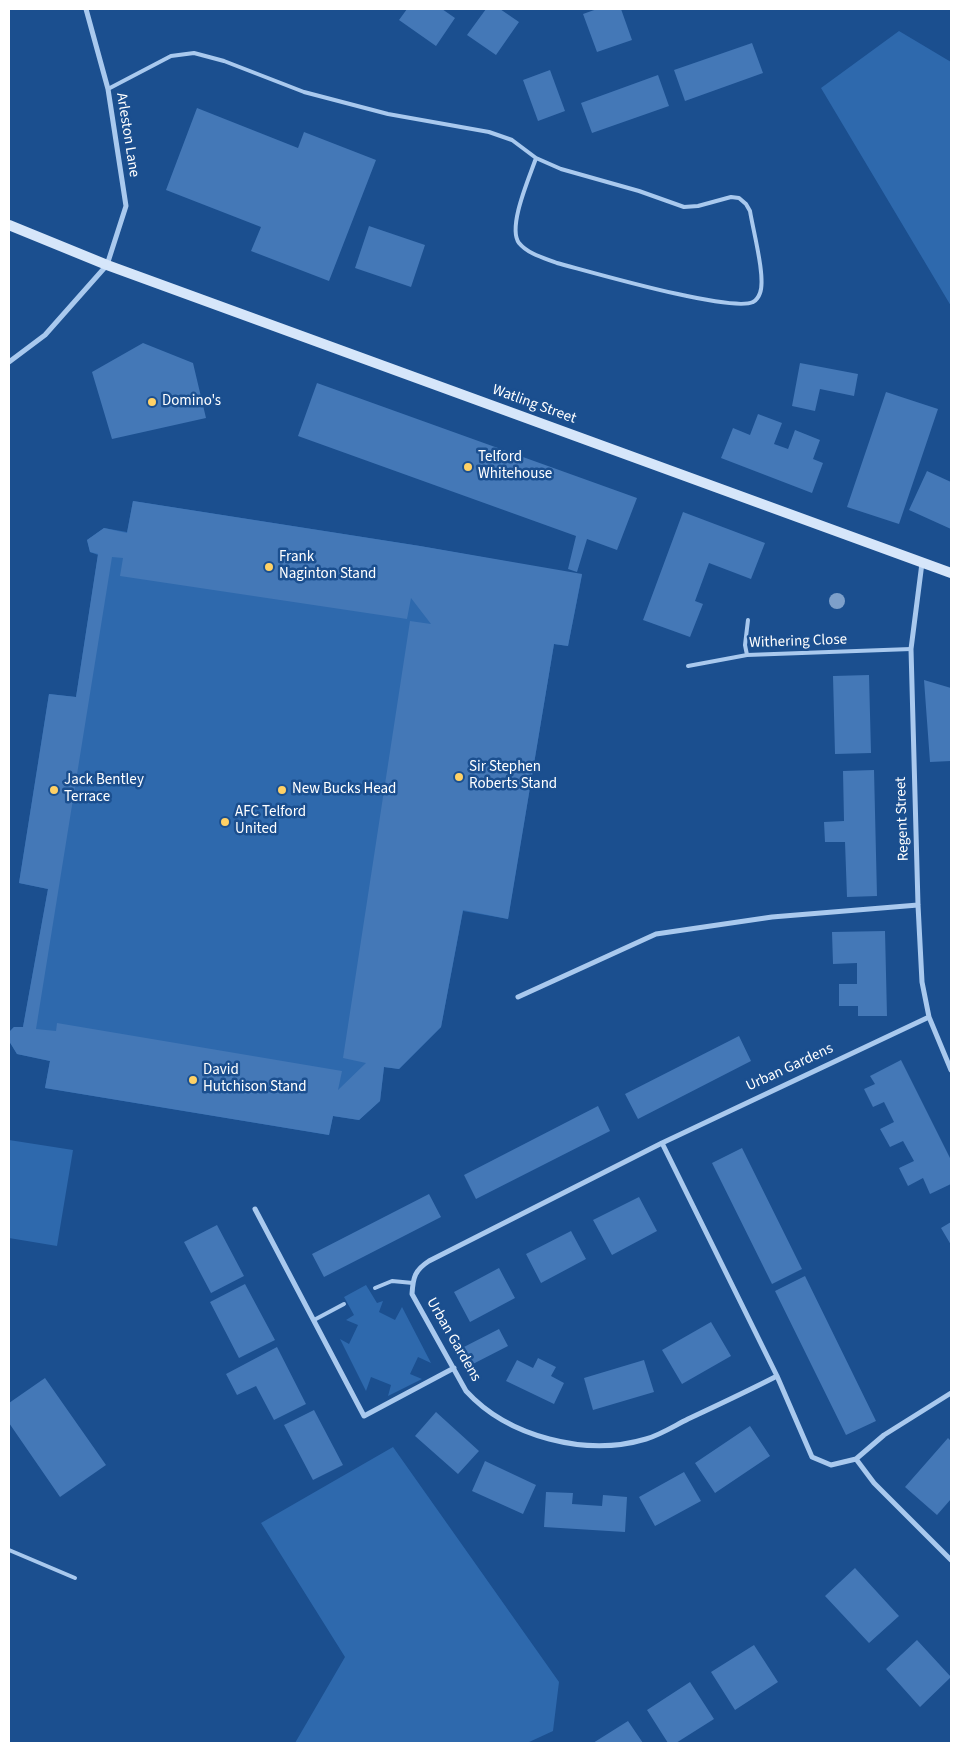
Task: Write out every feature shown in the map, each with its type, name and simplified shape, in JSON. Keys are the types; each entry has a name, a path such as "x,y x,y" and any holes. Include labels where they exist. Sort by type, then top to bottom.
{"main road":[{"name":"Watling Street","path":"9,225 107,265 951,573"}],"street":[{"name":"Arleston Lane","path":"86,9 108,89 126,206 107,265"},
{"path":"9,362 45,335 107,265"},
{"name":"Regent Street","path":"922,563 911,649 922,982 929,1017 951,1070"},
{"path":"518,997 656,934 772,917 918,905"},
{"name":"Urban Gardens","path":"778,1376 647,1439 621,1444 563,1443 508,1424 478,1404 466,1391 412,1294 413,1283 418,1268 429,1261 662,1142 929,1017"},
{"path":"662,1142 778,1376 812,1457 831,1465 856,1459 884,1435 951,1393"},
{"path":"256,1209 364,1416 454,1368"},
{"path":"856,1459 874,1483 951,1560"}],"lane":[{"path":"108,89 171,56 194,53 224,61 304,92 388,114 489,132 512,140 536,158 561,169 639,191 684,207 698,206 731,197 739,198 750,211 763,282 760,295 753,302 743,304 707,301 557,262 534,254 519,243 514,230 516,216 536,158"},
{"path":"747,655 745,645 748,620"},
{"name":"Withering Close","path":"688,666 747,655 911,649"},
{"path":"375,1288 392,1281 413,1283"},
{"path":"314,1320 344,1304"},
{"path":"9,1550 75,1578"}],"shaded area":[{"path":"899,31 951,62 951,306 821,88"},
{"name":"New Bucks Head","path":"133,501 420,546 582,575 568,646 554,644 508,919 463,911 441,1027 399,1069 384,1067 380,1101 359,1120 333,1116 329,1135 45,1088 50,1061 17,1054 9,1041 9,1032 14,1027 23,1027 48,889 19,883 49,694 76,697 98,555 90,552 87,540 104,528 127,532"},
{"path":"9,1140 73,1150 57,1246 9,1238"},
{"path":"366,1285 377,1303 383,1301 379,1312 395,1320 402,1307 431,1363 418,1357 410,1374 422,1379 388,1396 391,1385 371,1377 366,1391 340,1339 349,1344 358,1325 346,1320 354,1315 344,1297"},
{"path":"393,1447 559,1682 553,1731 527,1743 295,1743 345,1657 261,1523"}],"building":[{"path":"407,9 442,9 455,18 436,46 399,20"},
{"path":"486,9 500,9 519,22 496,55 467,35"},
{"path":"597,9 621,9 632,40 597,52 583,14"},
{"path":"752,43 763,73 685,101 674,70"},
{"path":"550,70 565,111 538,121 523,80"},
{"path":"658,75 669,106 592,133 581,103"},
{"path":"197,108 298,148 304,132 376,160 329,281 251,251 261,227 166,190"},
{"path":"369,226 425,245 411,287 355,268"},
{"name":"Domino's","path":"143,343 193,363 206,418 112,439 92,372"},
{"path":"800,363 858,374 854,396 820,389 815,411 792,406"},
{"name":"Telford Whitehouse","path":"317,383 637,498 617,550 587,539 577,572 568,569 576,536 298,436"},
{"path":"886,392 938,409 899,524 847,507"},
{"path":"758,414 782,423 774,444 788,449 795,430 820,440 813,459 823,463 812,493 721,458 733,428 750,435"},
{"path":"927,471 951,482 951,529 909,510"},
{"path":"133,501 420,546 582,574 568,646 554,644 508,919 463,910 441,1027 399,1069 384,1067 380,1101 359,1120 333,1116 329,1135 45,1088 50,1061 17,1054 9,1041 9,1032 14,1027 23,1027 48,889 19,883 49,694 76,697 98,554 90,552 87,540 104,528 127,533","holes":["112,557 123,558 120,576 407,619 411,598 431,624 410,621 343,1058 366,1063 338,1090 342,1071 57,1023 56,1031 36,1029"]},
{"path":"683,512 765,543 751,579 709,563 695,601 703,604 690,637 643,620"},
{"path":"869,675 871,753 835,754 833,676"},
{"path":"924,680 951,688 951,761 930,762"},
{"path":"874,770 877,896 847,897 845,842 825,842 824,822 844,821 843,771"},
{"path":"885,931 887,1016 858,1016 858,1006 839,1006 839,984 857,984 857,963 833,964 832,932"},
{"path":"739,1036 751,1061 638,1119 625,1094"},
{"path":"901,1060 951,1160 951,1184 930,1194 923,1178 908,1186 899,1168 914,1161 903,1141 890,1147 880,1129 894,1122 884,1102 873,1107 864,1089 875,1084 870,1076"},
{"path":"598,1106 610,1131 476,1199 464,1175"},
{"path":"742,1148 802,1269 772,1284 712,1163"},
{"path":"429,1194 441,1217 324,1277 312,1254"},
{"path":"639,1197 657,1231 612,1255 593,1220"},
{"path":"951,1222 951,1245 941,1228"},
{"path":"217,1225 244,1276 211,1293 184,1242"},
{"path":"571,1231 586,1259 541,1283 526,1254"},
{"path":"499,1268 515,1298 470,1322 454,1292"},
{"path":"805,1276 876,1421 846,1435 775,1291"},
{"path":"245,1284 275,1340 239,1358 210,1302"},
{"path":"711,1322 731,1356 682,1384 662,1350"},
{"path":"499,1329 508,1346 469,1366 460,1349"},
{"path":"277,1347 306,1404 274,1420 256,1386 237,1395 226,1374"},
{"path":"538,1358 556,1367 551,1376 564,1383 554,1404 506,1381 517,1360 533,1368"},
{"path":"644,1360 654,1392 593,1410 584,1378"},
{"path":"45,1378 106,1465 60,1497 9,1423 9,1403"},
{"path":"314,1410 343,1465 313,1480 284,1425"},
{"path":"436,1412 479,1451 458,1474 415,1436"},
{"path":"750,1426 770,1456 715,1493 695,1463"},
{"path":"948,1438 951,1441 951,1499 937,1515 905,1487"},
{"path":"485,1461 536,1485 523,1514 472,1491"},
{"path":"684,1472 701,1501 655,1526 639,1497"},
{"path":"546,1492 573,1493 572,1504 602,1506 603,1495 627,1497 625,1532 544,1527"},
{"path":"855,1568 899,1616 869,1643 825,1596"},
{"path":"917,1640 951,1677 920,1707 886,1669"},
{"path":"754,1645 778,1682 735,1710 711,1672"},
{"path":"690,1682 714,1719 676,1743 668,1743 647,1710"},
{"path":"628,1721 643,1743 593,1743"}],"place":[{"name":"Domino's","path":"152,402"},
{"name":"Telford Whitehouse","path":"468,467"},
{"name":"Frank Naginton Stand","path":"269,567"},
{"name":"Sir Stephen Roberts Stand","path":"459,777"},
{"name":"Jack Bentley Terrace","path":"54,790"},
{"name":"New Bucks Head","path":"282,790"},
{"name":"AFC Telford United","path":"225,822"},
{"name":"David Hutchison Stand","path":"193,1080"}]}
